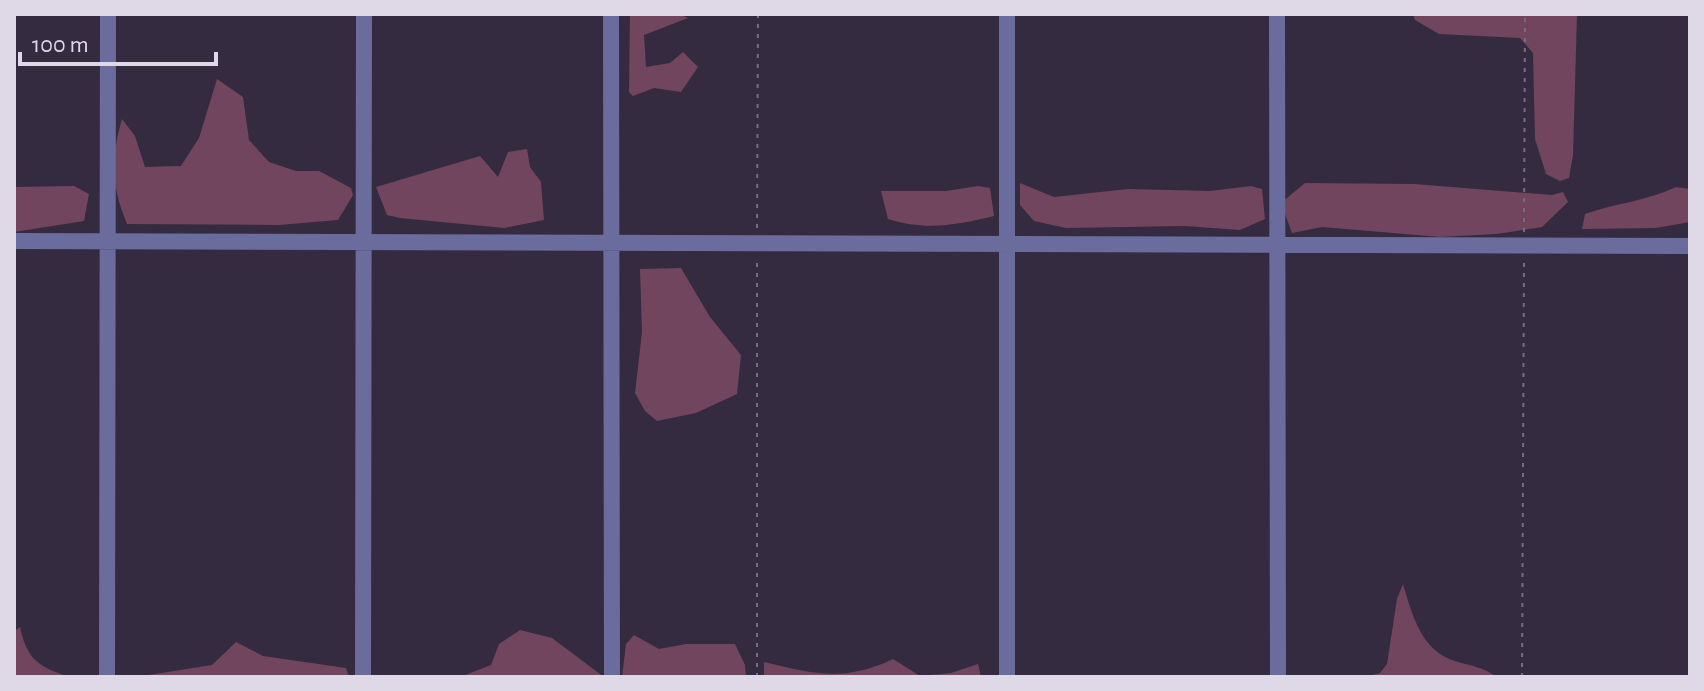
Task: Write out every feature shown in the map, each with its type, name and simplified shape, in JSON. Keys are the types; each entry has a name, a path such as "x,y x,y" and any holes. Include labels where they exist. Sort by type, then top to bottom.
{"street":[{"path":"107,677 108,14"},
{"path":"363,677 364,14"},
{"path":"611,14 612,677"},
{"path":"1007,14 1007,677"},
{"path":"1277,14 1278,677"},
{"path":"14,241 1690,246"}],"path":[{"path":"757,677 758,14"},
{"path":"1522,677 1525,14"}],"shaded area":[{"path":"630,14 679,14 688,18 644,35 646,67 670,63 683,52 698,67 681,92 654,88 633,96 629,92"},
{"path":"1413,14 1577,14 1573,155 1569,178 1560,181 1546,174 1535,139 1533,53 1520,38 1439,34 1415,20"},
{"path":"217,79 243,97 249,140 269,162 296,171 319,171 351,188 353,195 338,220 279,225 127,224 114,172 115,148 122,119 135,136 145,167 181,166 199,138"},
{"path":"527,149 530,167 541,182 544,220 504,228 400,218 387,215 376,187 480,156 498,177 508,152"},
{"path":"1020,183 1054,197 1128,189 1210,191 1251,186 1262,189 1265,219 1240,230 1185,226 1066,228 1034,221 1020,205"},
{"path":"1305,183 1414,184 1552,195 1563,192 1568,202 1542,227 1497,234 1440,237 1322,227 1292,233 1281,203"},
{"path":"74,186 89,194 84,221 14,232 14,187"},
{"path":"978,186 990,188 994,216 941,225 915,225 888,219 881,191 946,191"},
{"path":"1676,187 1690,189 1690,222 1656,228 1582,229 1585,214"},
{"path":"681,268 710,317 741,355 737,394 696,413 657,421 645,411 635,393 642,332 640,269"},
{"path":"1403,584 1420,630 1434,649 1443,656 1497,677 1365,677 1380,673 1387,664 1397,599"},
{"path":"20,627 26,647 36,660 70,677 14,677 14,631"},
{"path":"520,630 552,638 604,677 460,677 491,665 499,644"},
{"path":"634,635 659,649 686,644 735,644 745,665 746,677 622,677 626,644"},
{"path":"236,642 263,656 346,668 349,677 136,677 212,665"},
{"path":"893,659 920,676 951,673 978,664 981,677 764,677 764,662 829,674 860,671"}]}
